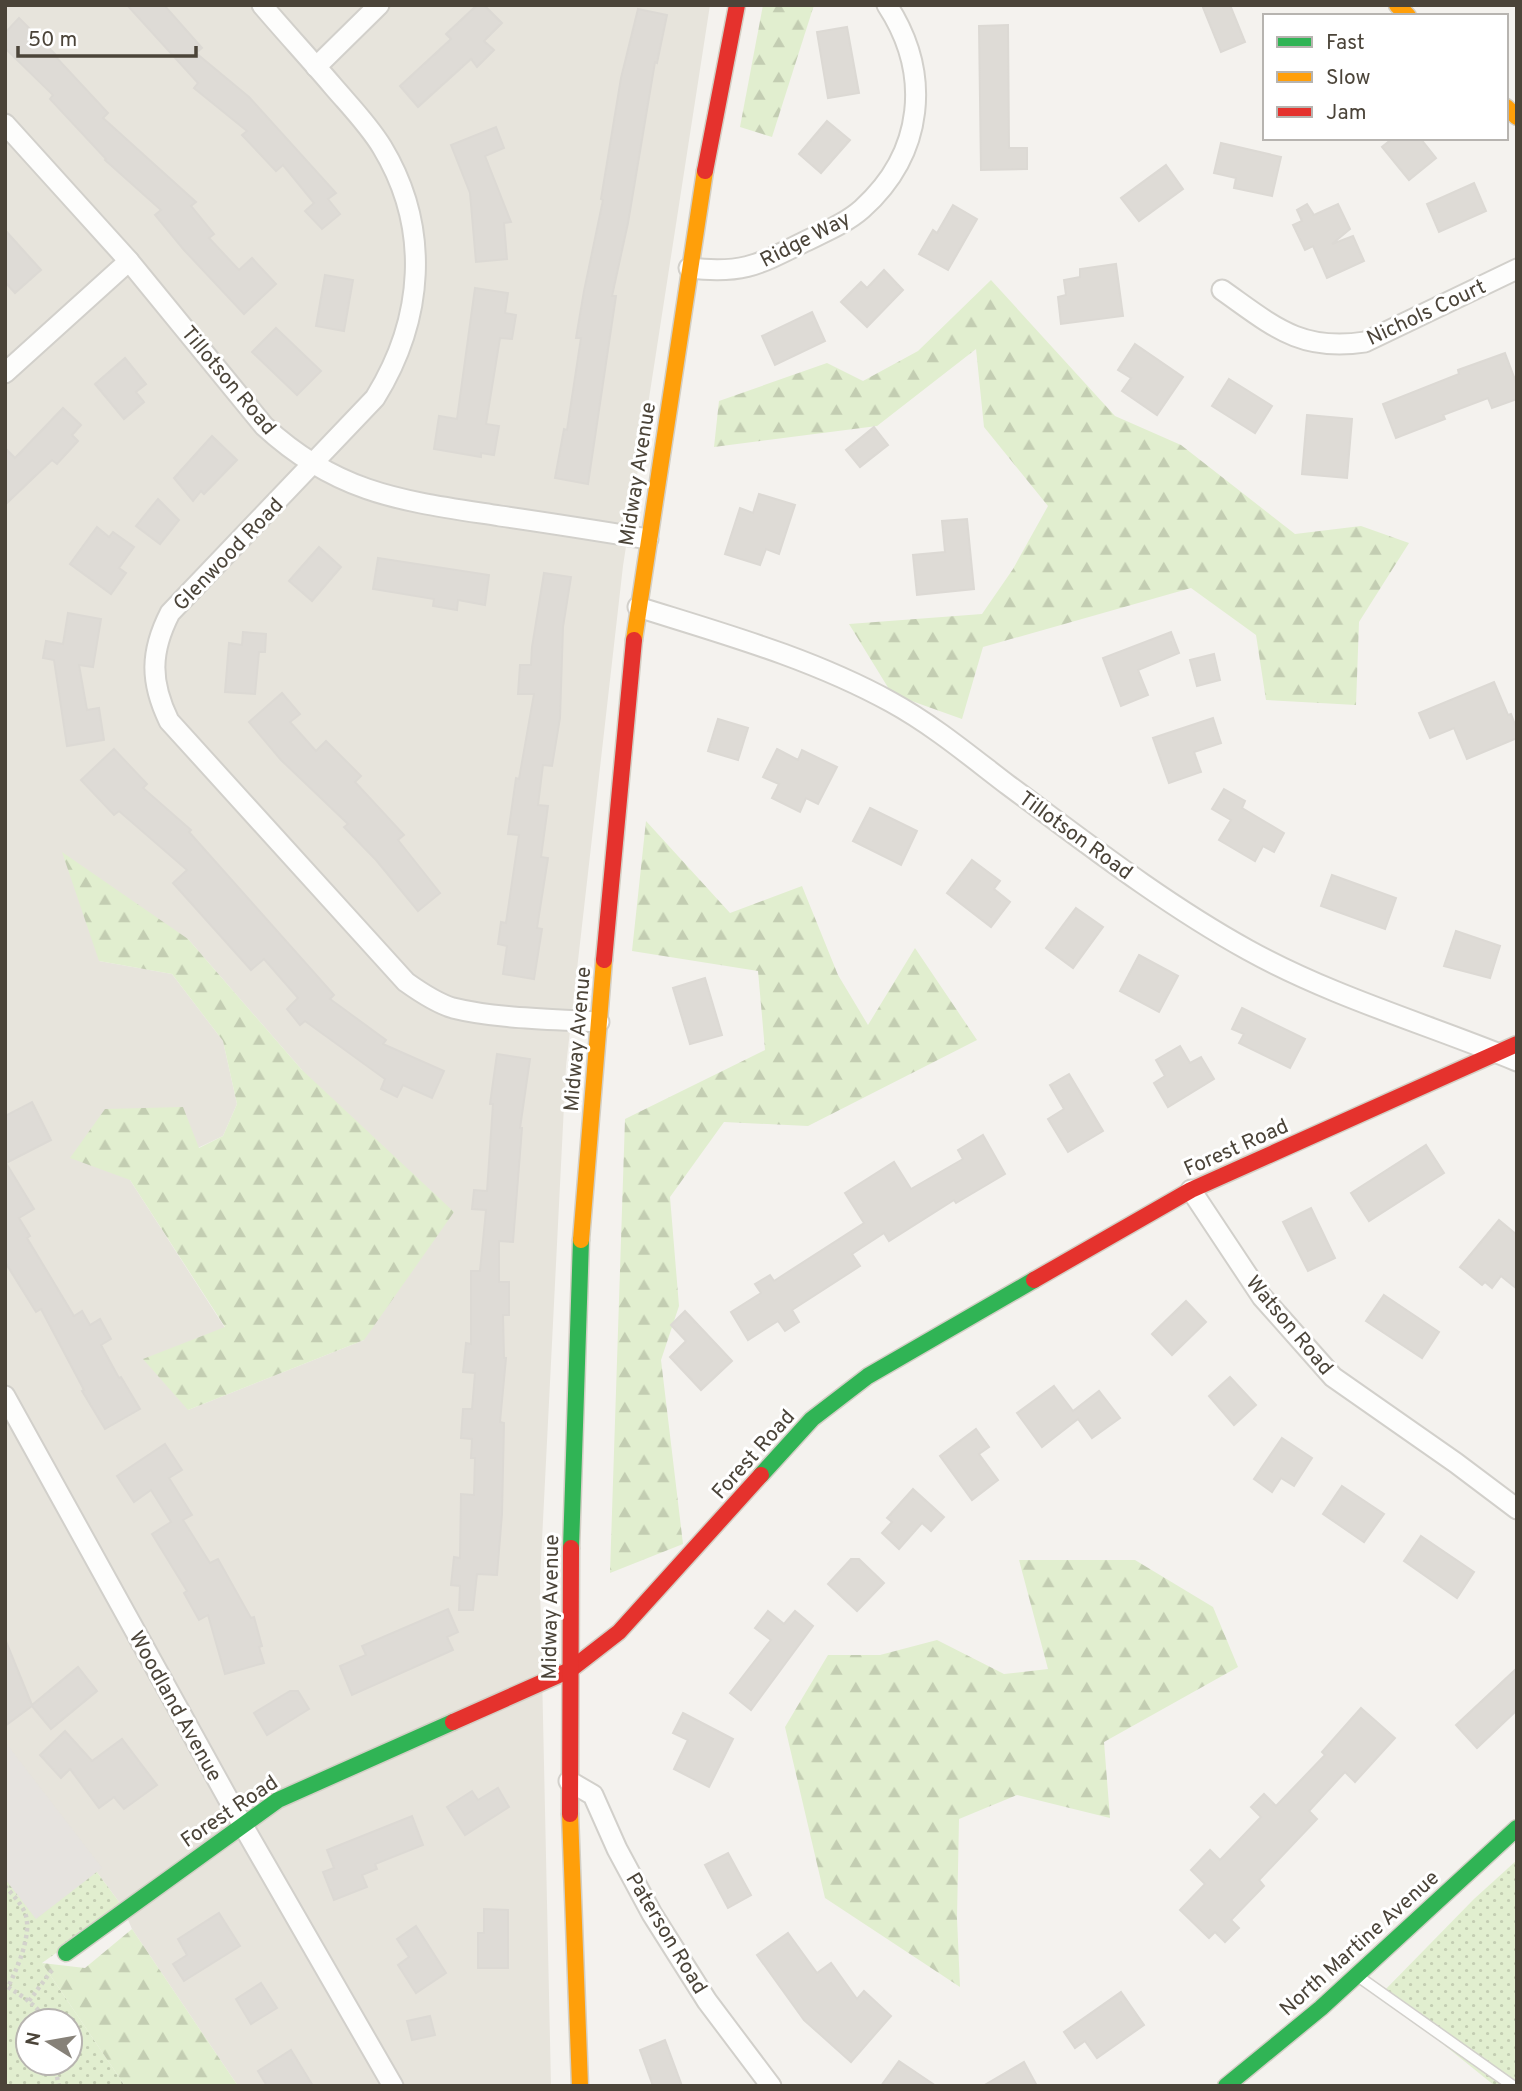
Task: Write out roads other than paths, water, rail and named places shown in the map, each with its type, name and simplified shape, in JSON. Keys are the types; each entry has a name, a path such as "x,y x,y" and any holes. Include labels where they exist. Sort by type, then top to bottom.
{"main road":[{"name":"Midway Avenue","path":"580,2086 569,1781 570,1592 583,1204 622,757 638,607 703,181 737,5"},
{"name":"Forest Road","path":"65,1953 278,1800 570,1670 619,1632 813,1419 868,1376 1191,1190 1517,1044"},
{"name":"North Martine Avenue","path":"1226,2086 1357,1976 1517,1828"}],"street":[{"name":"Glenwood Road","path":"261,5 367,125 393,167 409,212 416,260 415,285 407,332 388,377 375,398 170,613 161,632 156,655 155,677 159,700 169,721 405,982 451,1007 478,1013 599,1023"},
{"path":"316,67 379,5"},
{"name":"Ridge Way","path":"689,268 720,272 755,266 834,228 860,211 884,187 901,158 911,133 917,104 915,76 907,42 887,5"},
{"name":"Tillotson Road","path":"5,124 130,261 264,425 283,443 314,464 352,484 411,502 648,539"},
{"path":"5,373 130,261"},
{"name":"Nichols Court","path":"1222,290 1273,326 1294,337 1317,344 1341,346 1365,342 1517,269"},
{"name":"Tillotson Road","path":"638,607 774,649 892,702 927,724 1119,867 1246,949 1313,983 1517,1061"},
{"name":"Watson Road","path":"1191,1190 1262,1297 1333,1377 1517,1509"},
{"name":"Woodland Avenue","path":"5,1396 242,1824 393,2086"},
{"name":"Paterson Road","path":"569,1781 593,1794 617,1849 652,1914 707,2001 771,2086"}],"lane":[{"path":"1357,1976 1513,2086"}]}
